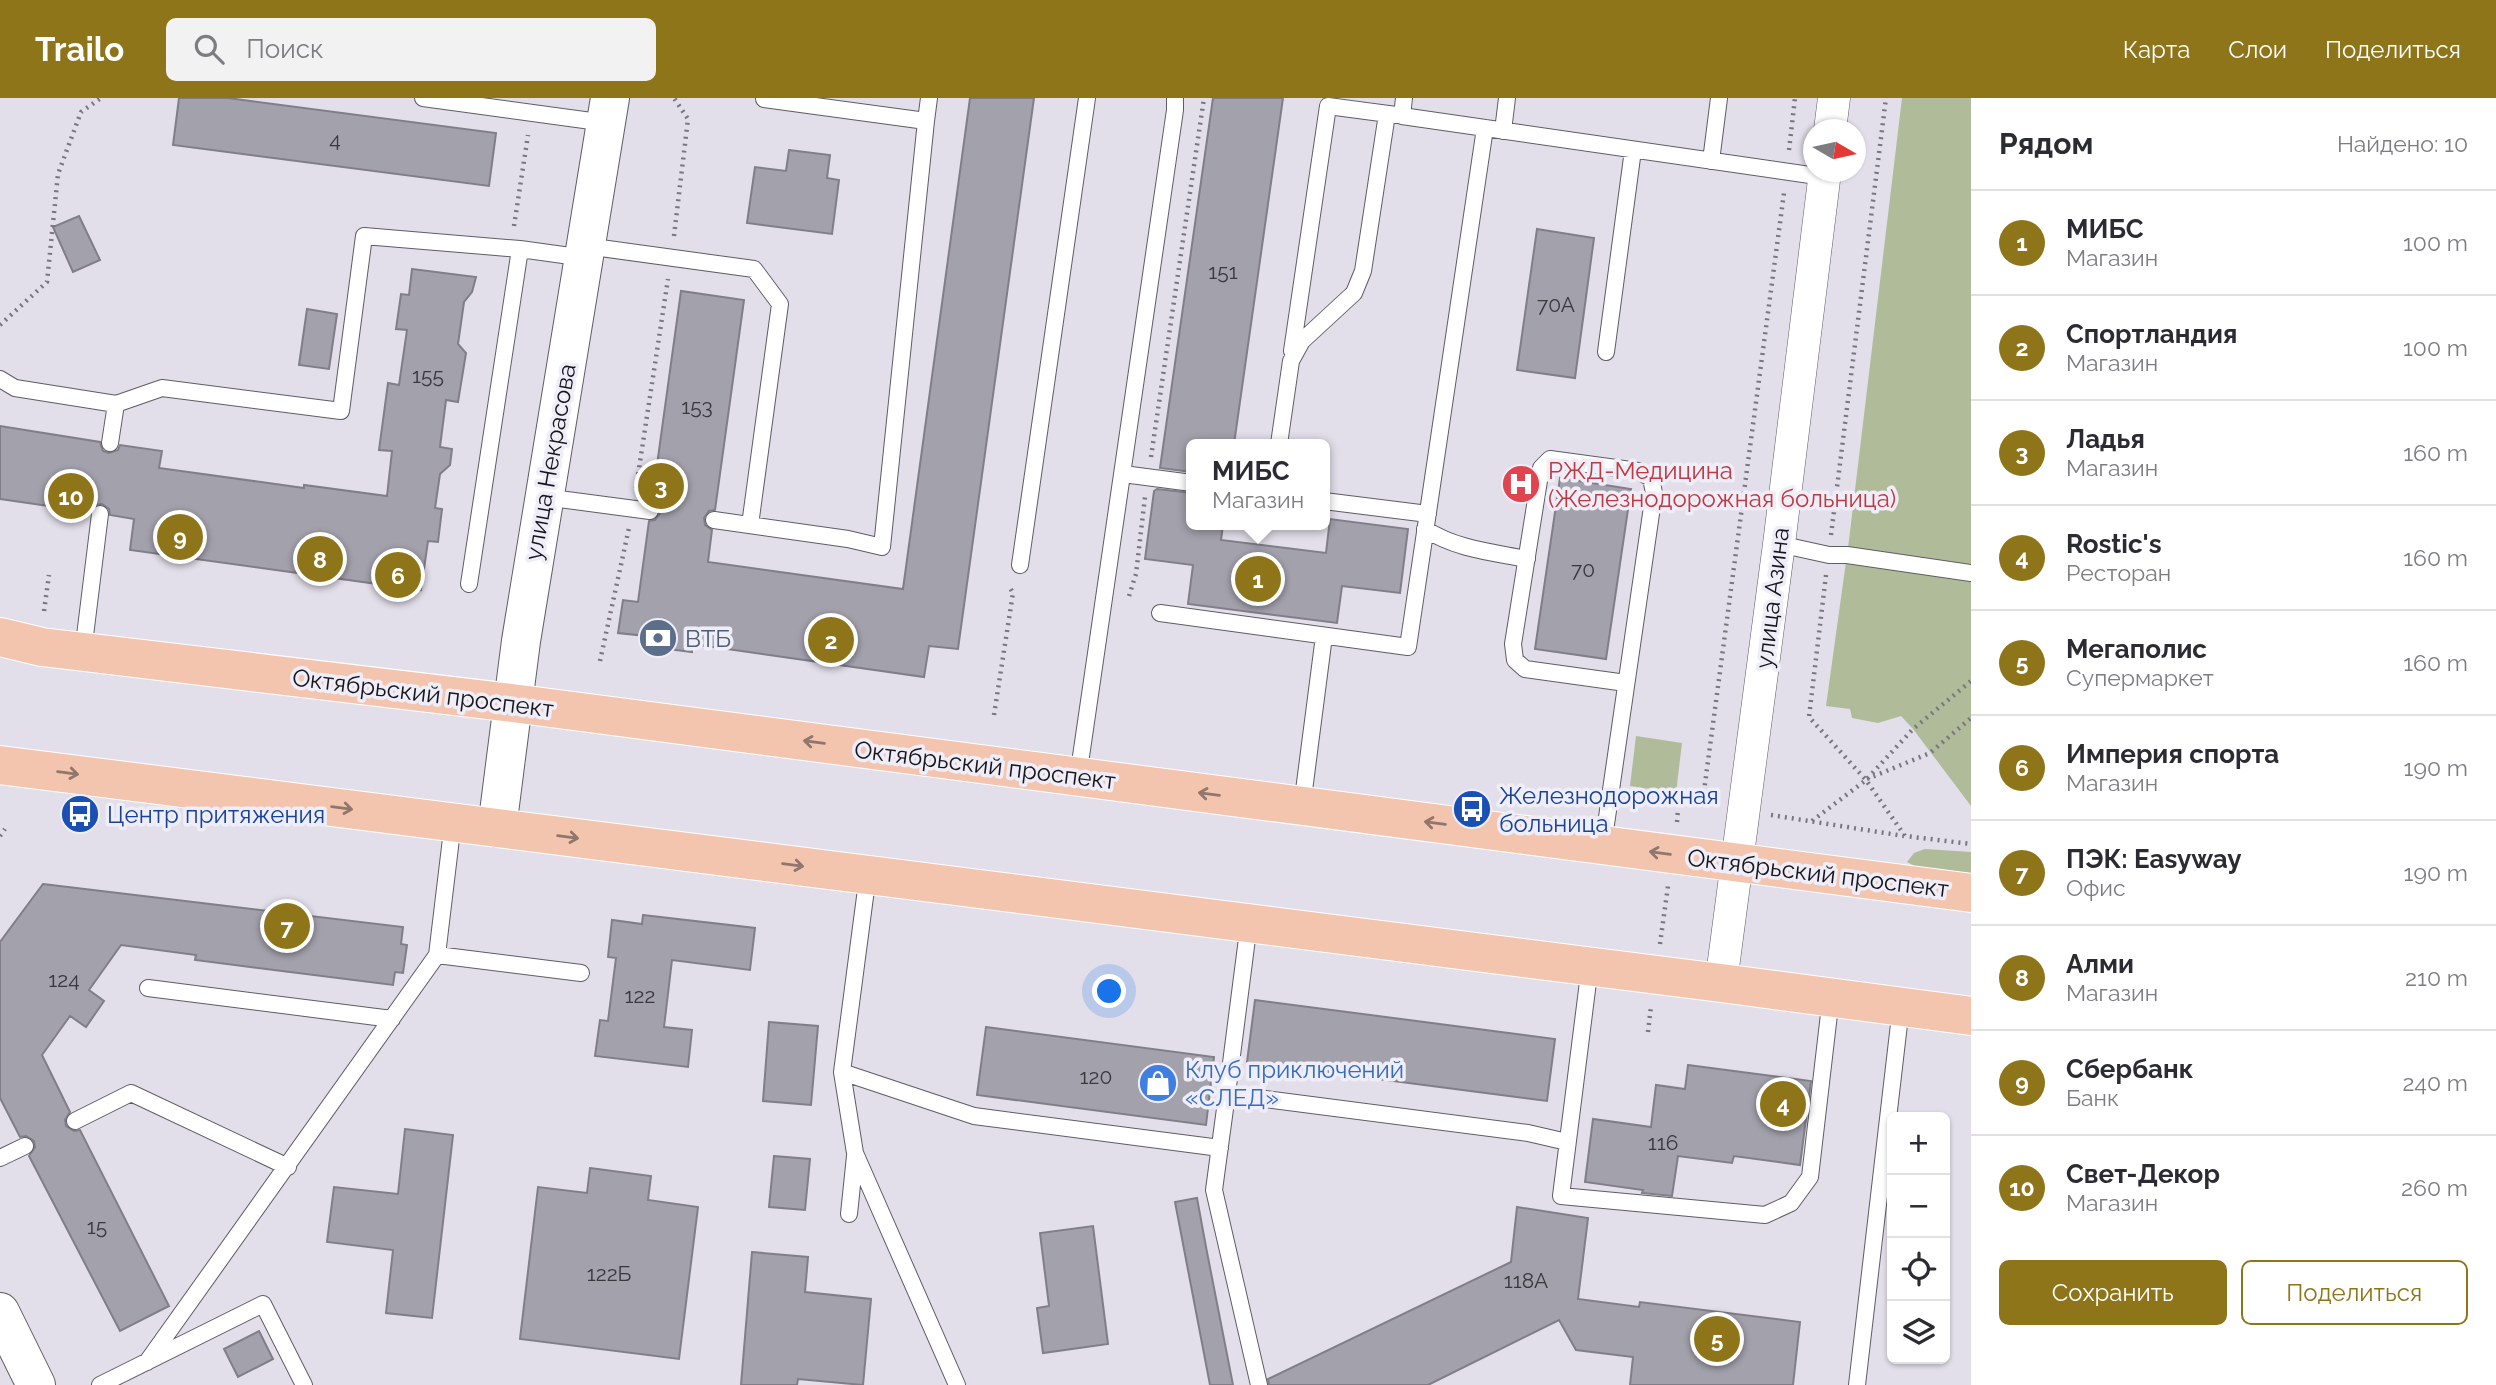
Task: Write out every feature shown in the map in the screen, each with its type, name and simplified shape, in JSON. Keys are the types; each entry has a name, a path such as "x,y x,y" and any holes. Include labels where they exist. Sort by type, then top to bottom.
{"main road":[{"name":"Октябрьский проспект","path":"0,637 42,647 512,703 1971,893"},
{"path":"0,765 1590,966 1653,988 1721,983 1971,1016"}],"street":[{"path":"1831,119 1834,98"},
{"name":"улица Некрасова","path":"497,828 512,703 608,111"},
{"name":"улица Азина","path":"1721,983 1823,182"},
{"path":"0,1312 36,1385"}],"lane":[{"path":"423,98 531,114 608,111"},
{"path":"761,98 926,121"},
{"path":"713,520 848,539 882,547 929,98"},
{"path":"1020,565 1087,98"},
{"path":"1079,777 1175,98"},
{"path":"1291,361 1302,341 1354,293 1363,271 1394,115 1404,98"},
{"path":"1503,131 1507,98"},
{"path":"1711,161 1719,98"},
{"path":"1280,439 1328,106 1803,172"},
{"path":"1160,613 1408,647 1485,128"},
{"path":"1606,352 1633,149"},
{"path":"0,379 15,388 116,404 162,388 341,411 364,236 520,248 547,253 585,252 671,258 754,269 780,304 750,525"},
{"path":"469,584 520,248"},
{"path":"110,443 116,404"},
{"path":"1602,845 1626,683 1654,493 1651,478 1638,471 1549,459 1541,468 1513,645 1515,660 1525,669 1626,683"},
{"path":"1122,474 1186,482"},
{"path":"544,497 650,511"},
{"path":"1330,502 1427,522 1442,540 1459,546 1527,559"},
{"path":"83,652 100,514"},
{"path":"1779,544 1829,555 1847,555 1971,573"},
{"path":"1302,806 1324,635"},
{"path":"147,1362 436,955 453,822"},
{"path":"868,874 842,1072 855,1153 957,1385"},
{"path":"1249,923 1214,1190 1259,1385"},
{"path":"436,955 580,973"},
{"path":"1590,966 1561,1196 1765,1215 1791,1203 1810,1177 1831,997"},
{"path":"148,988 392,1018"},
{"path":"1857,1385 1901,1007"},
{"path":"842,1072 974,1116 1220,1148"},
{"path":"75,1121 131,1093 288,1167"},
{"path":"1227,1094 1528,1133 1567,1142"},
{"path":"0,1158 25,1146"},
{"path":"849,1214 855,1153"},
{"path":"100,1385 263,1304 304,1385"}],"path":[{"path":"0,325 47,282 58,174 81,112 101,98"},
{"path":"600,661 632,510 671,258 688,119 674,98"},
{"path":"1128,600 1136,574 1204,98"},
{"path":"1788,156 1795,98"},
{"path":"1886,98 1808,717 1866,780 1905,836"},
{"path":"531,114 514,230 547,253"},
{"path":"1702,806 1785,187"},
{"path":"44,611 49,575"},
{"path":"994,715 1013,593"},
{"path":"1812,821 1866,780 1913,729 1971,681"},
{"path":"1866,780 1930,753 1971,718"},
{"path":"1770,815 1971,844"},
{"path":"0,836 5,829"},
{"path":"1648,1032 1673,855"}],"green space":[{"path":"1902,98 1971,98 1971,806 1901,716 1878,723 1852,718 1850,709 1826,706 1849,540"},
{"path":"1636,736 1682,743 1676,793 1630,786"},
{"path":"1925,849 1971,852 1971,882 1934,876 1907,862 1914,853"}],"building":[{"path":"179,98 228,98 496,133 489,186 173,145"},
{"path":"970,98 1034,98 958,649 929,646 924,677 692,644 692,652 644,646 646,636 618,633 623,600 638,602 649,521 655,520 660,513 659,506 652,501 681,291 744,300 715,510 709,511 704,518 705,525 712,530 708,562 903,589"},
{"path":"1213,98 1283,98 1235,439 1186,439 1186,471 1160,468"},
{"path":"789,150 830,155 827,178 839,180 832,234 747,223 755,167 786,171"},
{"path":"79,216 100,260 73,272 53,227"},
{"path":"1537,229 1594,238 1575,378 1517,370"},
{"path":"412,269 476,277 472,292 464,302 458,344 466,353 458,402 446,400 440,447 452,449 450,465 440,474 435,508 442,509 438,542 428,541 421,590 130,550 134,519 110,515 109,509 102,504 95,505 90,512 0,499 0,426 100,442 103,451 109,453 118,450 120,445 162,451 159,468 304,488 304,485 387,496 392,451 379,450 388,383 399,385 407,330 396,329 401,294 409,295"},
{"path":"307,309 337,314 329,369 299,365"},
{"path":"1560,478 1631,489 1606,659 1535,649"},
{"path":"1157,489 1186,492 1186,530 1222,530 1221,540 1326,553 1330,519 1408,529 1400,593 1342,586 1337,623 1188,604 1193,565 1145,559 1154,491"},
{"path":"43,884 403,927 401,944 407,945 403,973 395,972 393,985 195,960 196,955 121,945 89,990 104,1001 86,1027 70,1016 42,1055 70,1112 65,1120 66,1126 74,1131 80,1130 169,1306 120,1331 29,1156 35,1147 34,1141 26,1136 20,1137 0,1098 0,942"},
{"path":"643,915 755,928 750,970 672,960 664,1027 692,1030 688,1067 595,1056 600,1020 608,1021 616,958 608,957 612,920 642,924"},
{"path":"1255,1000 1555,1039 1547,1101 1247,1062"},
{"path":"769,1022 818,1026 811,1105 763,1101"},
{"path":"986,1027 1214,1057 1206,1125 977,1095"},
{"path":"1688,1065 1811,1081 1800,1165 1734,1156 1732,1163 1678,1156 1672,1196 1585,1182 1593,1119 1651,1127 1656,1085 1685,1089"},
{"path":"405,1129 453,1135 432,1318 386,1313 393,1250 327,1242 334,1187 398,1194"},
{"path":"774,1156 810,1159 805,1210 769,1207"},
{"path":"590,1168 651,1176 648,1200 698,1207 679,1359 520,1339 538,1187 587,1193"},
{"path":"1197,1198 1233,1385 1210,1385 1175,1202"},
{"path":"1517,1207 1588,1218 1578,1299 1639,1307 1640,1302 1800,1322 1793,1385 1630,1385 1633,1357 1576,1350 1559,1320 1428,1385 1269,1385 1268,1379 1511,1262"},
{"path":"1093,1226 1108,1344 1043,1353 1037,1308 1049,1306 1040,1233"},
{"path":"752,1252 808,1257 805,1292 871,1299 863,1385 798,1379 797,1385 741,1385"},
{"path":"259,1331 273,1359 238,1377 224,1349"}],"place":[{"name":"РЖД-Медицина (Железнодорожная больница)","path":"1521,484"},
{"name":"Ладья","path":"661,486"},
{"name":"Свет-Декор","path":"71,496"},
{"name":"Сбербанк","path":"180,537"},
{"name":"Алми","path":"320,559"},
{"name":"Империя спорта","path":"398,575"},
{"name":"МИБС","path":"1258,579"},
{"name":"ВТБ","path":"658,638"},
{"name":"Спортландия","path":"831,640"},
{"name":"Железнодорожная больница","path":"1472,809"},
{"name":"Центр притяжения","path":"80,814"},
{"name":"ПЭК: Easyway","path":"287,926"},
{"name":"Клуб приключений «СЛЕД»","path":"1158,1083"},
{"name":"Rostiс's","path":"1783,1104"},
{"name":"Мегаполис","path":"1717,1339"}]}
